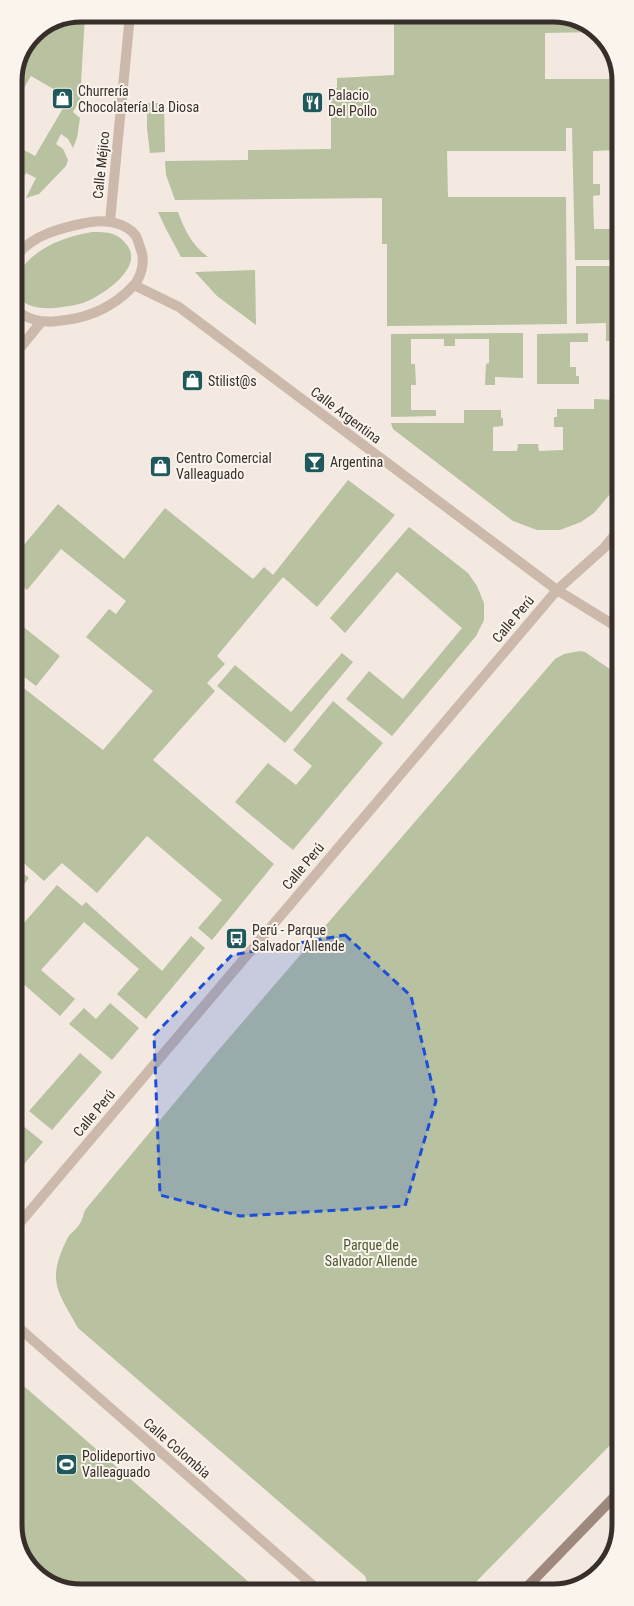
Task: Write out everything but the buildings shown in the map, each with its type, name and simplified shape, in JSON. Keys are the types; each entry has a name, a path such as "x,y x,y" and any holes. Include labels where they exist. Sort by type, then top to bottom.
{"main road":[{"path":"530,1584 612,1499"}],"street":[{"name":"Calle Méjico","path":"110,222 129,22"},
{"path":"22,252 36,239 60,228 89,222 110,222 119,224 135,235 143,257 141,271 134,285 115,303 95,313 72,320 41,322 29,318 22,314"},
{"name":"Calle Argentina","path":"134,285 179,307 557,590 612,624"},
{"path":"22,346 41,322"},
{"name":"Calle Perú","path":"22,1220 557,590 604,548 612,538"},
{"name":"Calle Colombia","path":"22,1331 311,1584"}],"highlighted area":[{"path":"345,935 411,996 436,1101 405,1206 240,1216 160,1195 154,1035 232,955"}],"green space":[{"path":"85,22 80,100 73,112 80,118 77,138 73,148 68,139 61,134 56,144 63,149 68,160 66,166 39,194 26,198 36,178 26,173 22,180 22,149 35,156 69,98 31,76 22,91 24,66 28,55 39,39 58,26 69,23"},
{"path":"235,22 377,22 263,23"},
{"path":"394,22 557,22 576,26 586,32 545,33 545,79 612,79 612,150 593,151 593,184 600,184 600,195 593,196 594,229 612,229 612,260 575,260 572,128 566,128 566,151 447,151 448,197 566,197 567,324 387,326 387,244 382,244 382,198 175,200 166,175 165,161 248,160 248,150 331,149 331,88 337,88 337,78 394,75"},
{"path":"147,103 164,103 165,152 150,153 147,128"},
{"path":"158,212 178,212 190,237 198,248 208,257 181,257"},
{"path":"92,232 103,232 120,237 127,245 131,254 130,263 126,272 110,288 83,303 58,308 46,308 29,305 23,301 22,269 27,262 41,250 57,242"},
{"path":"576,266 612,266 612,341 606,341 606,323 576,324"},
{"path":"255,270 256,325 217,296 195,272"},
{"path":"523,333 523,378 495,377 495,385 485,385 486,364 489,363 489,339 455,339 455,346 444,346 444,339 411,339 411,364 415,364 416,385 411,385 411,410 436,410 436,416 391,417 391,334"},
{"path":"588,333 588,342 570,342 570,367 576,367 576,376 579,376 579,384 537,384 537,334"},
{"path":"594,399 612,400 612,492 594,513 581,522 560,530 537,530 513,521 393,429 391,423 464,423 464,410 501,410 503,426 493,427 493,451 517,451 518,444 538,444 539,451 563,450 563,427 554,427 554,417 557,417 557,409 594,409"},
{"path":"348,480 395,515 317,607 283,577 217,656 225,664 207,683 215,691 153,760 274,864 212,940 198,928 222,900 147,836 97,893 62,863 44,881 22,861 22,687 103,750 153,691 86,637 109,609 116,614 126,601 61,549 27,590 22,586 22,545 23,546 58,504 124,559 165,508 253,579 264,567 273,575"},
{"path":"409,527 468,573 477,586 484,603 484,620 476,636 392,736 346,699 369,671 403,699 462,628 397,572 345,633 330,618"},
{"path":"22,626 60,656 36,686 22,676"},
{"name":"Parque de Salvador Allende","path":"580,651 585,652 612,671 612,1443 474,1584 367,1584 365,1576 78,1328 60,1295 57,1286 57,1266 67,1239 82,1220 85,1210 216,1053 555,659 564,654"},
{"path":"342,653 353,662 285,743 217,686 235,665 291,712"},
{"path":"333,701 383,743 293,850 235,802 268,763 296,785 312,766 293,750"},
{"path":"22,872 29,878 22,887"},
{"path":"57,885 82,906 86,902 162,971 191,936 205,948 146,1019 117,994 139,969 84,922 41,970 75,999 60,1016 22,983 22,925"},
{"path":"110,1003 139,1028 112,1060 69,1024 84,1008 96,1019"},
{"path":"80,1053 102,1072 52,1130 29,1111"},
{"path":"22,1125 43,1142 22,1166"},
{"name":"Polideportivo Valleaguado","path":"22,1384 251,1584 77,1584 58,1580 45,1572 32,1558 28,1551 25,1544 22,1525"}],"place":[{"name":"Churrería Chocolatería La Diosa","path":"62,99"},
{"name":"Palacio Del Pollo","path":"313,103"},
{"name":"Stilist@s","path":"193,381"},
{"name":"Argentina","path":"314,462"},
{"name":"Centro Comercial Valleaguado","path":"161,466"},
{"name":"Perú - Parque Salvador Allende","path":"237,938"},
{"name":"Polideportivo Valleaguado","path":"66,1464"}]}
